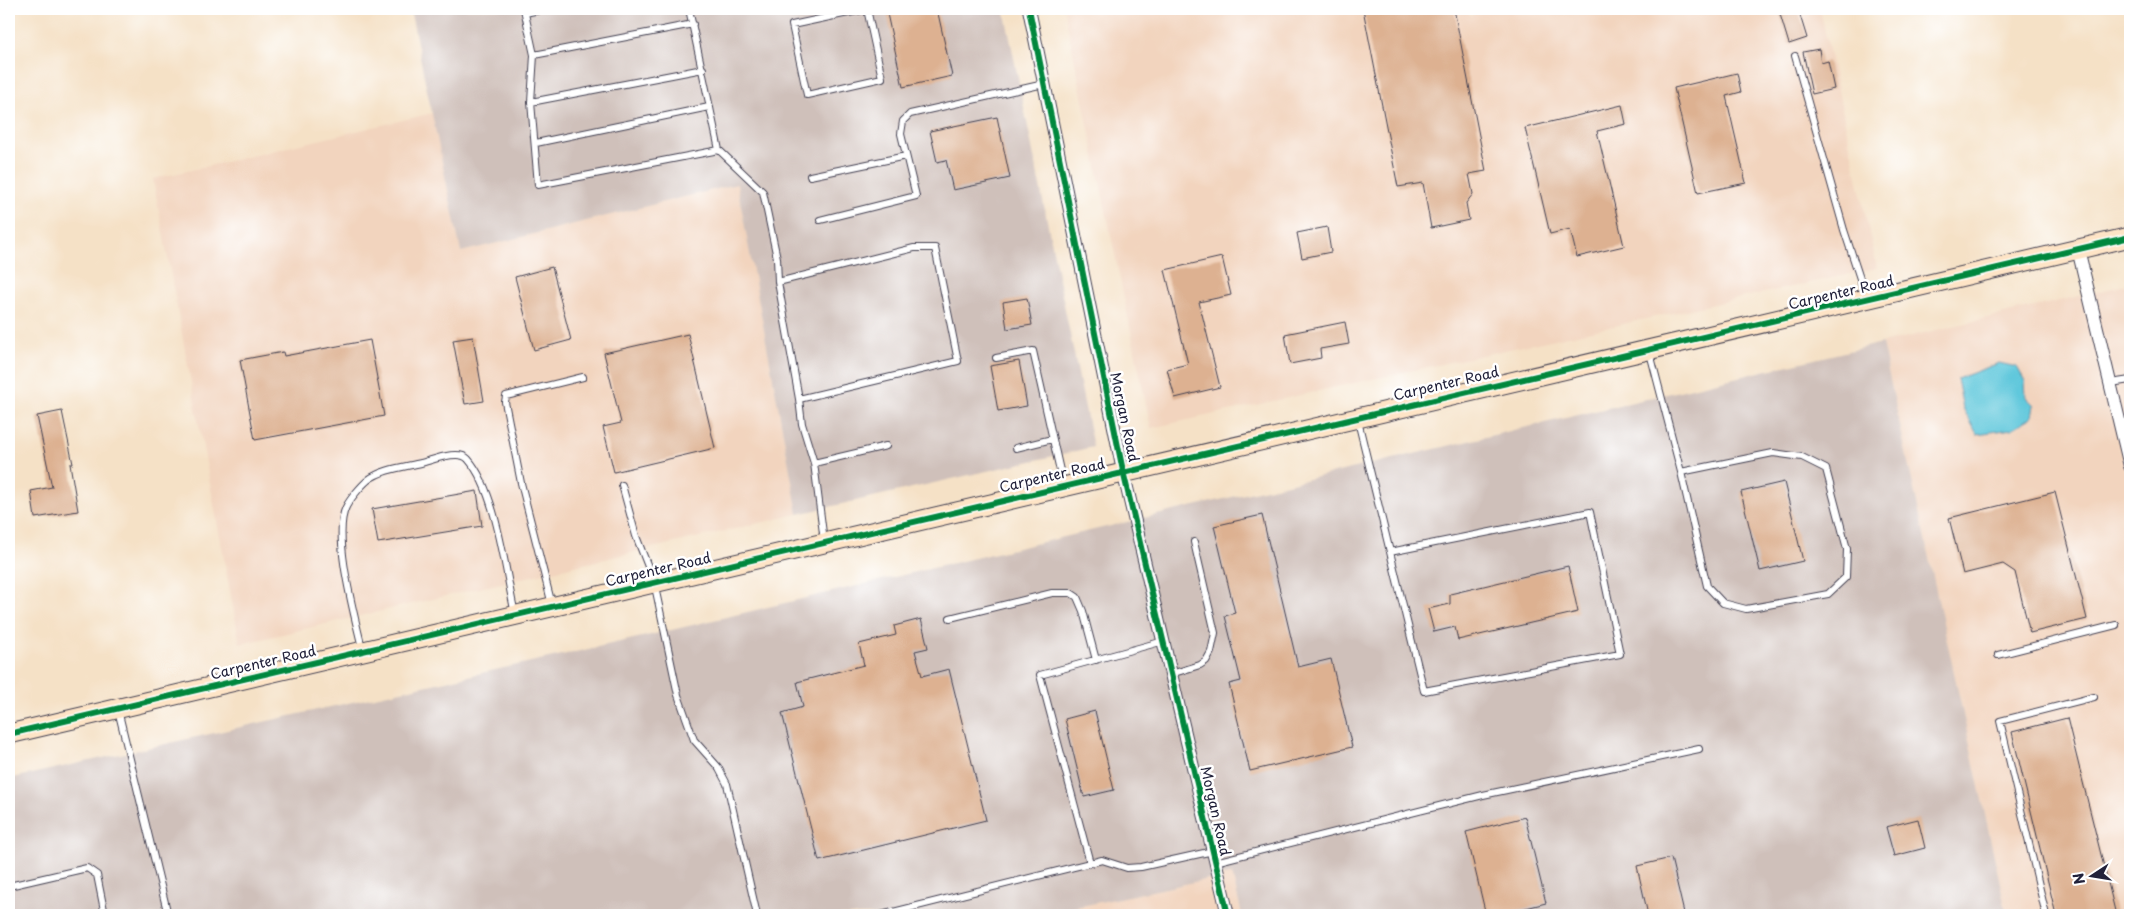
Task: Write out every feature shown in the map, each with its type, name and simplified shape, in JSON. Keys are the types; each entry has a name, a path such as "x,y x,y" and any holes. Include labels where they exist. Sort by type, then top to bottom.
{"main road":[{"name":"Carpenter Road","path":"9,734 2130,237"}],"street":[{"name":"Morgan Road","path":"1029,9 1123,472 1228,915"},
{"path":"2078,249 2130,466"}],"lane":[{"path":"544,9 524,11 534,56 531,102 536,143 538,185 719,150"},
{"path":"689,9 719,150 763,192 777,258 778,282 802,424 814,463 824,542"},
{"path":"867,9 882,78 807,95 792,25 867,9"},
{"path":"534,56 693,24"},
{"path":"1795,56 1844,230 1866,298"},
{"path":"531,102 703,69"},
{"path":"820,220 916,196 901,134 903,121 910,114 1044,84"},
{"path":"536,143 709,106"},
{"path":"810,176 906,156"},
{"path":"778,282 914,248 935,248 958,361 799,399"},
{"path":"1649,349 1681,472 1707,586 1723,603 1746,609 1828,594 1846,577 1847,549 1826,469 1802,457 1772,453 1681,472"},
{"path":"996,358 1033,350 1063,486"},
{"path":"552,607 521,483 505,402 506,396 583,377"},
{"path":"2110,383 2130,380"},
{"path":"1357,417 1390,552 1424,691 1620,654 1590,512 1390,552"},
{"path":"1016,448 1052,439"},
{"path":"814,463 886,446"},
{"path":"363,652 348,586 342,530 346,508 367,480 393,469 461,454 466,457 474,468 490,500 515,615"},
{"path":"622,485 636,536 654,582 678,694 694,740 718,766 727,784 757,915"},
{"path":"1172,674 1200,665 1206,661 1211,652 1215,633 1194,542"},
{"path":"950,618 1052,593 1071,593 1077,597 1083,611 1096,660"},
{"path":"1998,655 2116,625"},
{"path":"1090,863 1040,675 1164,641"},
{"path":"2046,915 2000,721 2094,698"},
{"path":"118,709 168,915"},
{"path":"881,915 1102,860 1127,868 1214,856 1699,750"},
{"path":"9,886 87,868 97,875 105,915"}],"shaded area":[{"path":"410,9 1004,9 1093,447 798,514 737,184 461,252"},
{"path":"1064,9 1469,9 1470,15 1495,9 1820,9 1877,268 1151,428"},
{"path":"433,113 461,252 737,184 798,514 240,644 153,179"},
{"path":"2130,284 2130,915 2007,915 1882,343"},
{"path":"1882,343 2007,915 1242,915 1232,874 1039,915 9,915 9,779 642,637"},
{"path":"1232,874 1242,915 1039,915"}],"water":[{"path":"1999,363 2017,367 2025,381 2026,397 2034,405 2032,417 2012,429 1977,434 1963,408 1957,379"}],"building":[{"path":"886,9 937,9 952,76 903,87"},
{"path":"1363,9 1454,9 1486,171 1469,174 1473,194 1466,203 1469,220 1431,228 1423,183 1398,187"},
{"path":"1798,9 1807,38 1789,44 1779,11"},
{"path":"1819,49 1821,63 1828,61 1834,89 1812,94 1803,52"},
{"path":"1737,73 1741,92 1726,96 1746,183 1698,193 1674,88"},
{"path":"1622,105 1626,124 1597,131 1624,246 1577,257 1570,229 1550,234 1525,128"},
{"path":"997,117 1010,178 953,190 946,160 937,162 930,131"},
{"path":"1327,227 1331,252 1302,258 1297,233"},
{"path":"1222,257 1231,295 1199,302 1220,387 1175,398 1167,369 1188,364 1165,270"},
{"path":"552,267 571,340 534,350 515,277"},
{"path":"1027,298 1032,325 1007,329 1003,302"},
{"path":"1345,322 1349,344 1320,349 1321,358 1290,364 1285,334"},
{"path":"688,334 715,448 614,472 603,427 621,423 604,353"},
{"path":"473,337 484,401 465,404 453,340"},
{"path":"370,340 384,416 255,440 240,360 283,352 284,356"},
{"path":"1019,361 1027,406 998,411 990,366"},
{"path":"62,411 73,464 70,464 78,511 35,518 31,491 52,487 37,416"},
{"path":"1784,482 1803,561 1760,571 1741,492"},
{"path":"477,491 482,526 378,543 372,509"},
{"path":"2055,492 2087,619 2030,633 2015,572 2003,564 1963,574 1949,518"},
{"path":"1262,515 1298,667 1331,659 1352,747 1250,771 1229,684 1241,681 1225,616 1235,613 1214,526"},
{"path":"1568,566 1578,612 1458,640 1455,627 1434,632 1428,609 1450,604 1450,594"},
{"path":"921,619 928,648 915,651 922,676 949,669 986,820 819,861 782,713 803,707 797,682 864,665 859,644 896,635 894,626"},
{"path":"1095,711 1114,790 1084,797 1065,719"},
{"path":"2067,718 2116,915 2056,915 2012,732"},
{"path":"1525,817 1546,903 1498,915 1486,915 1466,832"},
{"path":"1918,819 1925,848 1894,856 1886,827"},
{"path":"1671,858 1684,913 1648,915 1637,866"}],"cycle path":[{"path":"1029,9 1123,471 1228,915"},
{"path":"9,734 2130,237"}]}
